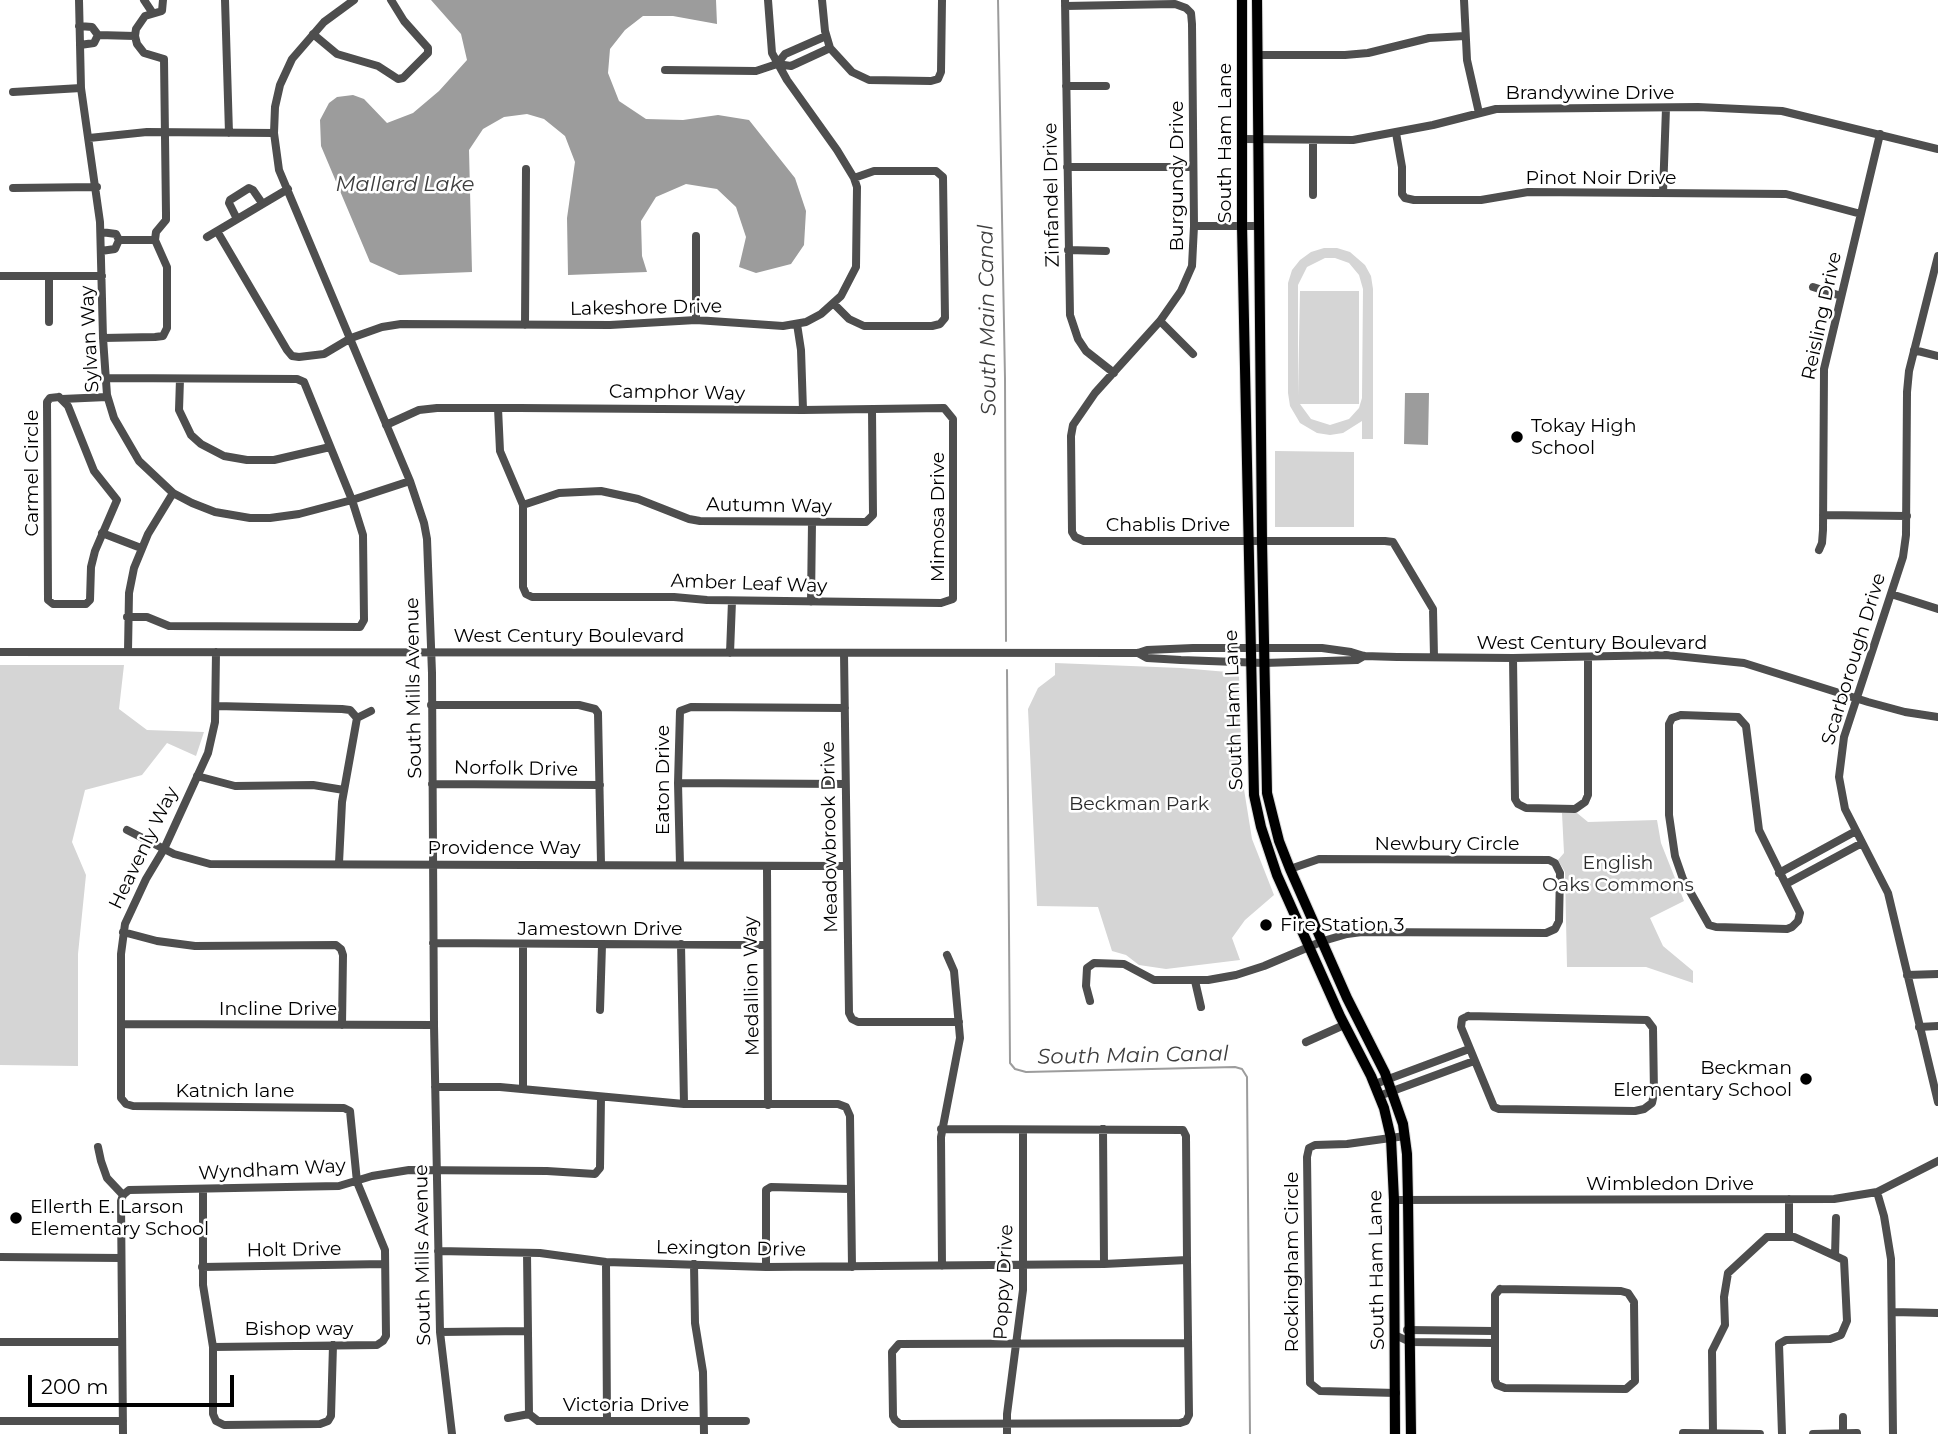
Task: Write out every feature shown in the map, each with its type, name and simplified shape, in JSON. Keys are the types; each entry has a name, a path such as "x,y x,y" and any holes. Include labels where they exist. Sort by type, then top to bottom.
{"main road":[{"name":"South Ham Lane","path":"1242,0 1242,226 1254,795 1270,858 1344,1025 1375,1084 1391,1138 1394,1200 1395,1434"},
{"name":"South Ham Lane","path":"1257,0 1267,793 1279,841 1290,869 1347,998 1388,1079 1405,1136 1410,1434"}],"street":[{"name":"Sylvan Way","path":"79,0 81,88 97,187 101,232 107,397 114,418 139,461 173,493 215,512 250,518 299,514 410,481"},
{"path":"144,0 152,12"},
{"path":"103,338 155,337 166,333 167,328 167,267 155,240 156,232 166,220 164,59 144,53 135,36 140,22 152,12 162,11 163,0"},
{"path":"225,0 229,133"},
{"name":"South Mills Avenue","path":"354,0 313,34 292,59 275,107 274,133 279,170 410,481 427,540 440,1332 452,1434"},
{"path":"313,34 337,54 378,66 398,79 403,78 428,53 428,48 404,21 391,0"},
{"name":"Lakeshore Drive","path":"217,231 290,354 299,357 316,356 351,338 382,327 401,324 642,324 696,320 783,326 797,324 834,304 849,284 856,267 858,206 854,178 777,64 770,45 768,0"},
{"path":"822,0 830,47 842,62 860,77 869,80 935,81 940,76 942,64 942,0"},
{"path":"1464,0 1470,79 1479,113"},
{"path":"1065,3 1144,2"},
{"name":"Burgundy Drive","path":"1075,537 1072,532 1070,436 1078,416 1160,321 1187,279 1192,266 1194,167 1191,13 1175,4 1144,2"},
{"name":"Zinfandel Drive","path":"1065,3 1070,315 1073,328 1086,351 1114,373"},
{"path":"79,26 92,27 98,35"},
{"path":"98,35 135,36"},
{"path":"80,45 94,43 98,35"},
{"path":"777,64 785,54 826,36"},
{"path":"1258,55 1368,53 1429,38 1465,36"},
{"path":"666,70 756,71 777,64 791,66 830,47"},
{"path":"1066,86 1106,86"},
{"path":"13,92 81,88"},
{"path":"1663,192 1666,108"},
{"name":"Brandywine Drive","path":"1242,139 1353,140 1396,133 1496,109 1744,108 1782,111 1938,149"},
{"path":"89,138 164,132 274,133"},
{"name":"Pinot Noir Drive","path":"1396,133 1402,167 1402,194 1405,198 1481,200 1528,192 1786,194 1861,214"},
{"name":"Reisling Drive","path":"1819,550 1822,543 1823,515 1824,369 1880,134"},
{"path":"1312,140 1313,195"},
{"path":"1067,167 1194,167"},
{"path":"525,325 526,169"},
{"path":"834,304 849,319 864,326 932,326 940,324 945,318 943,177 936,171 874,171 854,178"},
{"path":"13,188 97,187"},
{"path":"237,219 230,200 249,188 262,203"},
{"path":"207,237 288,189"},
{"path":"1194,226 1258,226"},
{"path":"101,232 116,234 119,240"},
{"path":"696,236 696,320"},
{"path":"119,240 155,240"},
{"path":"101,251 115,249 119,240"},
{"path":"1068,250 1106,251"},
{"name":"Scarborough Drive","path":"1938,256 1914,350 1907,392 1907,516 1903,557 1844,737 1839,777 1845,809 1888,893 1938,1102"},
{"path":"0,276 102,276"},
{"path":"49,276 49,322"},
{"path":"1813,287 1841,296"},
{"path":"1160,321 1193,354"},
{"path":"797,324 801,350 803,410"},
{"path":"1914,350 1938,356"},
{"path":"105,378 297,379 304,382 352,500 363,535 364,620 359,627 169,626 146,617 127,617"},
{"path":"180,379 179,410 191,435 201,444 224,456 247,460 274,460 330,446"},
{"path":"62,399 107,397"},
{"name":"Carmel Circle","path":"50,398 62,399 68,406 94,471 117,500 91,567 90,600 86,604 50,603 48,600 47,402 50,398"},
{"name":"Camphor Way","path":"386,425 419,410 873,410 940,407 950,412 953,432"},
{"path":"498,408 500,452 523,505"},
{"name":"Autumn Way","path":"523,505 559,493 600,491 638,499 689,519 866,522 873,515 873,410"},
{"name":"Mimosa Drive","path":"951,600 954,590 953,432"},
{"path":"128,651 129,593 141,548 173,493"},
{"name":"Amber Leaf Way","path":"523,505 523,590 532,597 940,603 951,600"},
{"path":"1823,515 1907,516"},
{"path":"811,602 812,522"},
{"path":"102,533 141,548"},
{"name":"Chablis Drive","path":"1075,537 1084,541 1262,541"},
{"path":"1262,541 1393,542 1433,609 1434,657"},
{"path":"1891,594 1938,609"},
{"path":"730,653 732,601"},
{"name":"West Century Boulevard","path":"0,652 1138,653 1147,650 1181,649 1322,649 1363,656 1513,658 1666,655 1744,663 1905,712 1938,717"},
{"name":"Heavenly Way","path":"126,1104 121,1098 121,954 124,932 134,903 164,849 212,738 216,706 216,652"},
{"name":"Meadowbrook Drive","path":"844,653 849,1013 852,1019 859,1022 959,1022"},
{"name":"West Century Boulevard","path":"1138,653 1147,658 1264,663 1357,660 1363,656"},
{"path":"1513,658 1515,799 1526,808 1575,809 1586,802 1588,795 1588,657"},
{"path":"431,705 579,705 598,713 601,864"},
{"path":"216,706 342,709 350,710 357,718"},
{"name":"Eaton Drive","path":"680,865 678,715 684,708 845,708"},
{"path":"357,718 371,711"},
{"path":"1675,716 1742,719 1746,726 1759,830 1779,873 1800,912 1802,924 1787,929 1716,927 1707,921 1683,879 1670,834 1669,724 1675,716"},
{"path":"339,863 339,824 357,718"},
{"path":"197,776 225,785 313,785 344,790"},
{"path":"678,783 845,784"},
{"name":"Norfolk Drive","path":"432,784 600,785"},
{"name":"Providence Way","path":"127,830 187,860 210,864 846,866"},
{"path":"1779,873 1856,831"},
{"path":"1786,884 1862,843"},
{"name":"Newbury Circle","path":"1290,869 1319,859 1549,860 1559,869 1559,921 1550,933 1362,932 1323,941"},
{"name":"Medallion Way","path":"767,866 768,1105"},
{"path":"124,932 195,947 336,945 341,949 342,1025"},
{"path":"1090,1001 1086,986 1087,968 1094,963 1124,964 1154,980 1195,981 1236,975 1323,941"},
{"name":"Jamestown Drive","path":"433,943 766,945"},
{"path":"681,944 684,1104"},
{"path":"523,945 523,1089"},
{"path":"600,1010 602,945"},
{"path":"942,1266 941,1129 958,1055 959,1022 954,971 947,955"},
{"path":"1907,975 1938,974"},
{"path":"1195,981 1201,1007"},
{"path":"1454,1014 1462,1019"},
{"path":"1468,1016 1647,1020 1653,1028 1653,1100 1649,1106 1635,1111 1500,1110 1490,1104 1461,1027 1462,1019 1468,1016"},
{"name":"Incline Drive","path":"121,1024 434,1025"},
{"path":"1306,1042 1344,1025"},
{"path":"1919,1027 1938,1026"},
{"path":"1375,1084 1469,1049"},
{"path":"1379,1096 1474,1060"},
{"path":"435,1087 523,1089 684,1104 838,1104 846,1107 849,1116 852,1267"},
{"name":"Wyndham Way","path":"123,1195 129,1190 322,1188 357,1182 390,1172 547,1171 595,1174 600,1168 601,1097"},
{"name":"Katnich lane","path":"126,1104 344,1108 351,1111 353,1116 352,1145 357,1182"},
{"path":"941,1129 1183,1130 1186,1136 1189,1415 1186,1421 900,1424 893,1416 892,1352 899,1344 1188,1343"},
{"path":"1103,1129 1104,1264"},
{"name":"Poppy Drive","path":"1007,1434 1018,1345 1023,1265 1023,1130"},
{"name":"Rockingham Circle","path":"1396,1393 1321,1391 1310,1383 1308,1151 1315,1145 1347,1144 1405,1136"},
{"path":"98,1147 107,1178 123,1195 123,1434"},
{"name":"Wimbledon Drive","path":"1394,1200 1834,1199 1877,1192 1938,1161"},
{"path":"357,1182 380,1234 385,1250 385,1264"},
{"path":"766,1267 766,1190 771,1187 850,1189"},
{"path":"204,1189 202,1267 213,1347 213,1415 216,1421 224,1425 320,1424 328,1421 331,1416 332,1346"},
{"path":"1877,1192 1890,1247 1893,1434"},
{"path":"1789,1199 1789,1237"},
{"path":"1835,1256 1836,1218"},
{"path":"1713,1433 1712,1351 1725,1325 1724,1297 1728,1273 1767,1237 1794,1237 1844,1260 1847,1321 1841,1335 1830,1339 1786,1340 1779,1345 1782,1434"},
{"name":"Lexington Drive","path":"438,1251 527,1253 606,1262 766,1267 1104,1264 1187,1260"},
{"path":"527,1253 529,1414"},
{"path":"0,1257 121,1258"},
{"path":"606,1262 607,1421"},
{"name":"Holt Drive","path":"202,1267 385,1264"},
{"name":"Bishop way","path":"213,1347 377,1345 386,1336 385,1264"},
{"path":"694,1264 695,1323 703,1373 704,1434"},
{"path":"1500,1289 1621,1291 1628,1293 1634,1302 1635,1381 1626,1389 1502,1388 1495,1380 1494,1343 1495,1295 1500,1289"},
{"path":"1892,1312 1938,1312"},
{"path":"1395,1335 1409,1329 1494,1331"},
{"path":"440,1332 527,1331"},
{"path":"1395,1335 1410,1342 1494,1343"},
{"path":"0,1342 122,1342"},
{"name":"Victoria Drive","path":"508,1418 529,1414 538,1421 746,1421"},
{"path":"1843,1417 1843,1434"},
{"path":"0,1421 123,1421"},
{"path":"1683,1433 1760,1434"},
{"path":"1813,1434 1857,1433"}],"green space":[{"path":"1337,248 1350,252 1365,265 1371,276 1373,439 1362,439 1362,421 1343,433 1317,433 1300,423 1290,406 1288,283 1292,270 1311,252","holes":["1325,258 1349,263 1359,275 1363,289 1362,398 1359,408 1349,419 1330,425 1311,419 1300,404 1359,404 1359,291 1300,291 1298,396 1298,285 1307,267"]},
{"path":"1275,451 1354,452 1354,527 1275,527"},
{"name":"Beckman Park","path":"1055,663 1239,673 1242,777 1252,839 1274,895 1245,920 1232,938 1240,960 1166,969 1139,965 1126,955 1112,951 1098,907 1037,906 1028,709 1038,688 1055,675"},
{"path":"0,665 124,665 119,709 147,730 204,732 196,756 167,743 142,775 85,790 72,842 86,875 78,954 78,1066 0,1065"},
{"name":"English Oaks Commons","path":"1562,813 1577,813 1588,822 1657,820 1661,843 1684,901 1650,918 1663,946 1693,971 1693,983 1646,967 1567,967 1565,872 1558,860 1564,853"}],"water":[{"name":"Mallard Lake","path":"431,0 716,0 717,24 673,16 643,16 625,30 610,49 608,73 619,101 646,119 683,120 718,115 749,120 795,178 806,211 804,245 791,264 756,273 739,267 746,237 736,207 717,189 686,184 656,197 641,221 642,256 647,272 568,275 567,218 575,162 565,136 544,119 527,114 504,117 483,129 469,150 472,272 399,275 370,262 321,146 320,120 329,103 337,97 353,95 364,99 387,123 413,113 439,91 467,60 461,34"},
{"path":"1405,393 1429,393 1428,445 1404,444"}],"waterway":[{"name":"South Main Canal","path":"998,0 1005,378 1006,641"},
{"name":"South Main Canal","path":"1007,670 1010,1063 1015,1069 1026,1072 1242,1069 1247,1077 1250,1434"}],"place":[{"name":"Tokay High School","path":"1517,437"},
{"name":"Fire Station 3","path":"1266,925"},
{"name":"Beckman Elementary School","path":"1806,1079"},
{"name":"Ellerth E. Larson Elementary School","path":"16,1218"}]}
